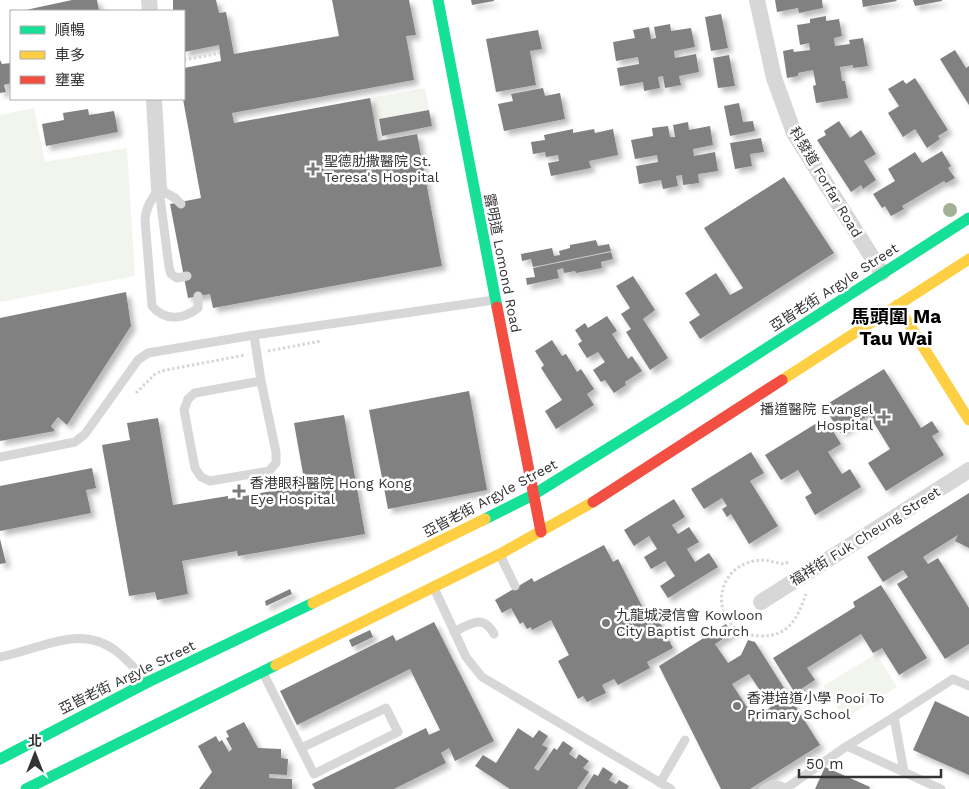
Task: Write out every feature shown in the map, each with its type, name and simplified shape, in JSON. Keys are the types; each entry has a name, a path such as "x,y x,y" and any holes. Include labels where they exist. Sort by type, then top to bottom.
{"main road":[{"name":"露明道 Lomond Road","path":"438,0 541,532"},
{"name":"亞皆老街 Argyle Street","path":"0,758 148,682 533,495 681,403 969,218"},
{"path":"26,789 434,588 541,532 593,502 969,259"},
{"path":"897,305 969,420"}],"street":[{"name":"科發道 Forfar Road","path":"757,0 774,78 794,133 882,273"},
{"path":"154,100 159,189"},
{"name":"福祥街 Fuk Cheung Street","path":"761,602 969,470"}],"lane":[{"path":"159,189 175,198 181,204"},
{"path":"159,189 169,267 172,274 177,278 187,276"},
{"path":"159,189 146,209 145,220 152,306 158,314 168,318 184,315 192,313 198,308 198,296"},
{"path":"0,457 75,442 85,434 138,360 148,353 254,335 495,300"},
{"path":"254,335 261,381 276,452 276,463 268,471 210,481 201,477 195,468 184,410 188,398 195,393 261,381"},
{"path":"500,554 515,586"},
{"path":"434,588 466,657 482,677 671,789"},
{"path":"454,632 474,622 480,622 486,624 494,634"},
{"path":"0,657 58,641 84,638 95,639 117,651 148,682"},
{"path":"263,672 314,774 398,732 386,708 302,748"},
{"path":"764,789 772,784 781,786 784,789 847,746 953,679 969,686"},
{"path":"894,716 904,772"},
{"path":"660,783 685,740"},
{"path":"847,746 941,789"}],"path":[{"path":"185,60 220,53"},
{"path":"136,392 155,374 161,371 324,340"}],"shaded area":[{"path":"425,88 429,110 374,120 370,98"},
{"path":"34,108 45,162 127,148 135,276 0,302 0,115"},
{"path":"876,654 897,687 844,719 823,686"}],"building":[{"path":"72,0 97,0 99,10 26,10"},
{"name":"聖德肋撒醫院 St. Teresa's Hospital","path":"173,0 216,0 219,13 226,12 234,54 339,36 332,0 409,0 416,35 406,36 414,80 232,113 234,123 370,98 378,141 417,134 442,266 213,308 210,294 188,298 170,204 201,198 183,100 185,100 185,68 221,61 219,45 185,52 185,10 173,10"},
{"path":"471,0 494,0 494,1 472,5"},
{"path":"775,0 822,0 823,8 799,13 798,8 777,12"},
{"path":"862,0 896,0 897,1 863,7"},
{"path":"913,0 942,0 942,1 915,6"},
{"path":"721,14 728,48 711,51 705,17"},
{"path":"826,16 826,21 839,19 842,36 834,38 835,46 850,44 849,40 863,38 868,66 853,68 853,65 840,67 842,81 845,81 848,98 816,103 813,86 816,85 813,70 798,73 798,76 787,78 783,51 793,49 794,52 810,50 809,43 800,45 797,25 810,23 810,19"},
{"path":"670,24 671,31 691,28 695,47 674,51 675,58 696,54 699,72 679,76 681,85 665,88 663,76 658,77 660,88 644,91 643,82 620,86 617,68 639,64 638,57 616,61 613,42 635,38 633,30 649,27 651,39 656,38 654,27"},
{"path":"538,30 542,49 530,51 536,85 496,92 486,39"},
{"path":"955,50 966,68 969,66 969,105 940,59"},
{"path":"729,55 735,86 718,88 713,58"},
{"path":"0,60 2,64 10,63 10,83 4,85 6,92 0,93"},
{"path":"915,78 948,130 938,136 940,139 927,148 915,129 903,137 888,113 899,106 888,89 903,80 906,84"},
{"path":"543,88 545,96 560,93 565,119 504,131 498,104 513,101 511,94"},
{"path":"739,103 743,122 753,121 755,131 730,136 724,106"},
{"path":"88,109 89,115 114,111 118,132 46,146 42,124 64,120 63,113"},
{"path":"429,110 432,126 382,136 379,119"},
{"path":"839,121 850,138 861,130 876,154 864,161 876,180 863,189 861,185 851,192 817,140 826,135 824,131"},
{"path":"688,122 689,130 710,126 713,145 693,149 694,156 715,152 718,171 698,174 699,183 683,185 682,175 676,176 678,186 663,189 661,180 639,184 636,166 658,162 657,155 635,159 631,140 653,136 652,128 668,126 670,137 675,137 673,125"},
{"path":"573,129 573,133 594,129 595,133 613,129 618,155 589,161 591,168 551,176 548,163 559,161 558,155 546,157 545,152 533,154 531,142 545,140 544,135"},
{"path":"761,138 764,152 750,154 752,166 735,169 730,143"},
{"path":"942,151 951,166 948,168 955,178 946,183 944,181 902,206 904,209 891,216 885,206 882,208 873,194 895,181 888,169 915,152 922,163"},
{"path":"784,177 834,253 700,339 689,322 700,315 685,293 716,273 730,295 743,288 704,228"},
{"path":"596,240 598,246 609,244 611,251 533,267 531,259 522,261 521,254 552,248 554,256 560,255 559,251 570,248 570,245"},
{"path":"611,252 613,259 601,262 602,268 576,273 575,271 564,273 563,268 557,270 559,278 527,285 526,278 535,277 533,268"},
{"path":"633,276 655,310 643,319 668,358 650,370 626,332 631,329 621,314 630,308 616,286"},
{"path":"126,292 131,326 67,425 58,417 51,426 55,431 0,441 0,318"},
{"path":"607,316 617,331 612,334 628,359 632,356 642,371 625,382 626,385 614,393 605,380 601,382 593,370 605,362 598,352 587,358 578,344 582,341 575,330 585,323 588,328"},
{"path":"552,340 562,356 566,354 577,372 581,369 594,389 587,394 594,405 556,429 545,411 562,400 541,368 544,365 535,351"},
{"name":"播道醫院 Evangel Hospital","path":"884,369 921,428 932,421 939,432 932,436 944,455 886,491 868,463 890,449 869,415 840,433 824,406"},
{"path":"469,391 487,490 388,509 369,410"},
{"name":"香港眼科醫院 Hong Kong Eye Hospital","path":"344,415 365,534 238,556 237,551 182,561 188,594 157,600 155,592 129,596 102,445 130,440 127,423 158,418 173,505 228,496 228,499 305,485 294,423"},
{"path":"825,418 841,444 828,452 842,474 850,469 861,487 815,515 805,497 812,493 798,470 781,480 765,455"},
{"path":"751,452 764,473 750,481 778,526 749,544 731,514 727,517 722,509 727,506 722,498 704,509 691,489"},
{"path":"92,468 96,488 86,490 91,513 0,531 0,486"},
{"path":"969,493 969,548 955,541 958,535 923,557 928,564 938,558 969,608 969,644 945,659 897,584 908,577 903,570 883,582 867,557"},
{"path":"674,499 685,517 672,525 678,534 689,527 699,542 687,549 695,562 709,553 718,567 668,598 660,586 675,576 665,561 651,569 644,557 657,549 649,536 634,546 624,530"},
{"path":"0,539 6,563 0,564"},
{"name":"九龍城浸信會 Kowloon City Baptist Church","path":"604,545 613,562 618,559 649,620 657,617 673,648 647,662 650,668 618,685 614,679 602,685 606,693 587,702 583,696 578,699 558,661 569,655 551,620 532,630 531,627 527,629 523,622 520,624 511,608 502,613 495,600 532,578 534,582"},
{"path":"881,585 927,658 899,675 882,648 873,653 861,634 807,668 815,680 795,693 773,658 855,607 853,602"},
{"path":"290,589 292,594 266,606 265,601"},
{"path":"434,622 494,741 455,761 449,748 441,753 446,763 394,789 315,789 312,784 426,728 429,735 440,730 410,669 297,725 280,691 393,635 396,641"},
{"name":"香港培道小學 Pooi To Primary School","path":"726,624 732,633 715,644 728,663 741,655 748,640 755,642 820,745 750,789 721,789 659,666","holes":["749,674 771,707 754,718 732,684"]},
{"path":"370,630 373,637 352,647 349,640"},
{"path":"935,701 969,717 969,775 913,750"},
{"path":"244,722 258,748 281,749 281,758 288,759 287,775 269,774 269,778 292,779 292,789 199,789 212,772 198,746 216,736 219,742 222,740 229,752 232,749 226,738 229,737 226,731"},
{"path":"518,728 533,738 539,730 548,736 542,745 548,748 534,768 538,771 554,748 557,750 563,741 573,748 569,754 576,759 579,754 589,761 583,768 589,772 577,789 510,789 475,766 483,755 496,763"},
{"path":"603,767 613,774 609,780 616,784 619,780 629,786 627,789 584,789 594,774 598,776"},
{"path":"825,767 870,787 869,789 815,789"}],"traffic: fast":[{"path":"438,0 497,307"},
{"path":"485,519 533,495 681,403 969,218"},
{"path":"0,759 148,682 313,603"},
{"path":"26,789 276,665"}],"traffic: slow":[{"path":"782,380 969,259"},
{"path":"897,305 969,420"},
{"path":"276,665 500,554 593,502"},
{"path":"313,603 485,519"}],"traffic: jam":[{"path":"497,307 541,532"},
{"path":"593,502 782,380"}],"place":[{"name":"聖德肋撒醫院 St. Teresa's Hospital","path":"313,169"},
{"name":"播道醫院 Evangel Hospital","path":"884,417"},
{"name":"香港眼科醫院 Hong Kong Eye Hospital","path":"239,491"},
{"name":"九龍城浸信會 Kowloon City Baptist Church","path":"606,623"},
{"name":"香港培道小學 Pooi To Primary School","path":"737,706"}],"district":[{"name":"馬頭圍 Ma Tau Wai","path":"896,327"}]}
